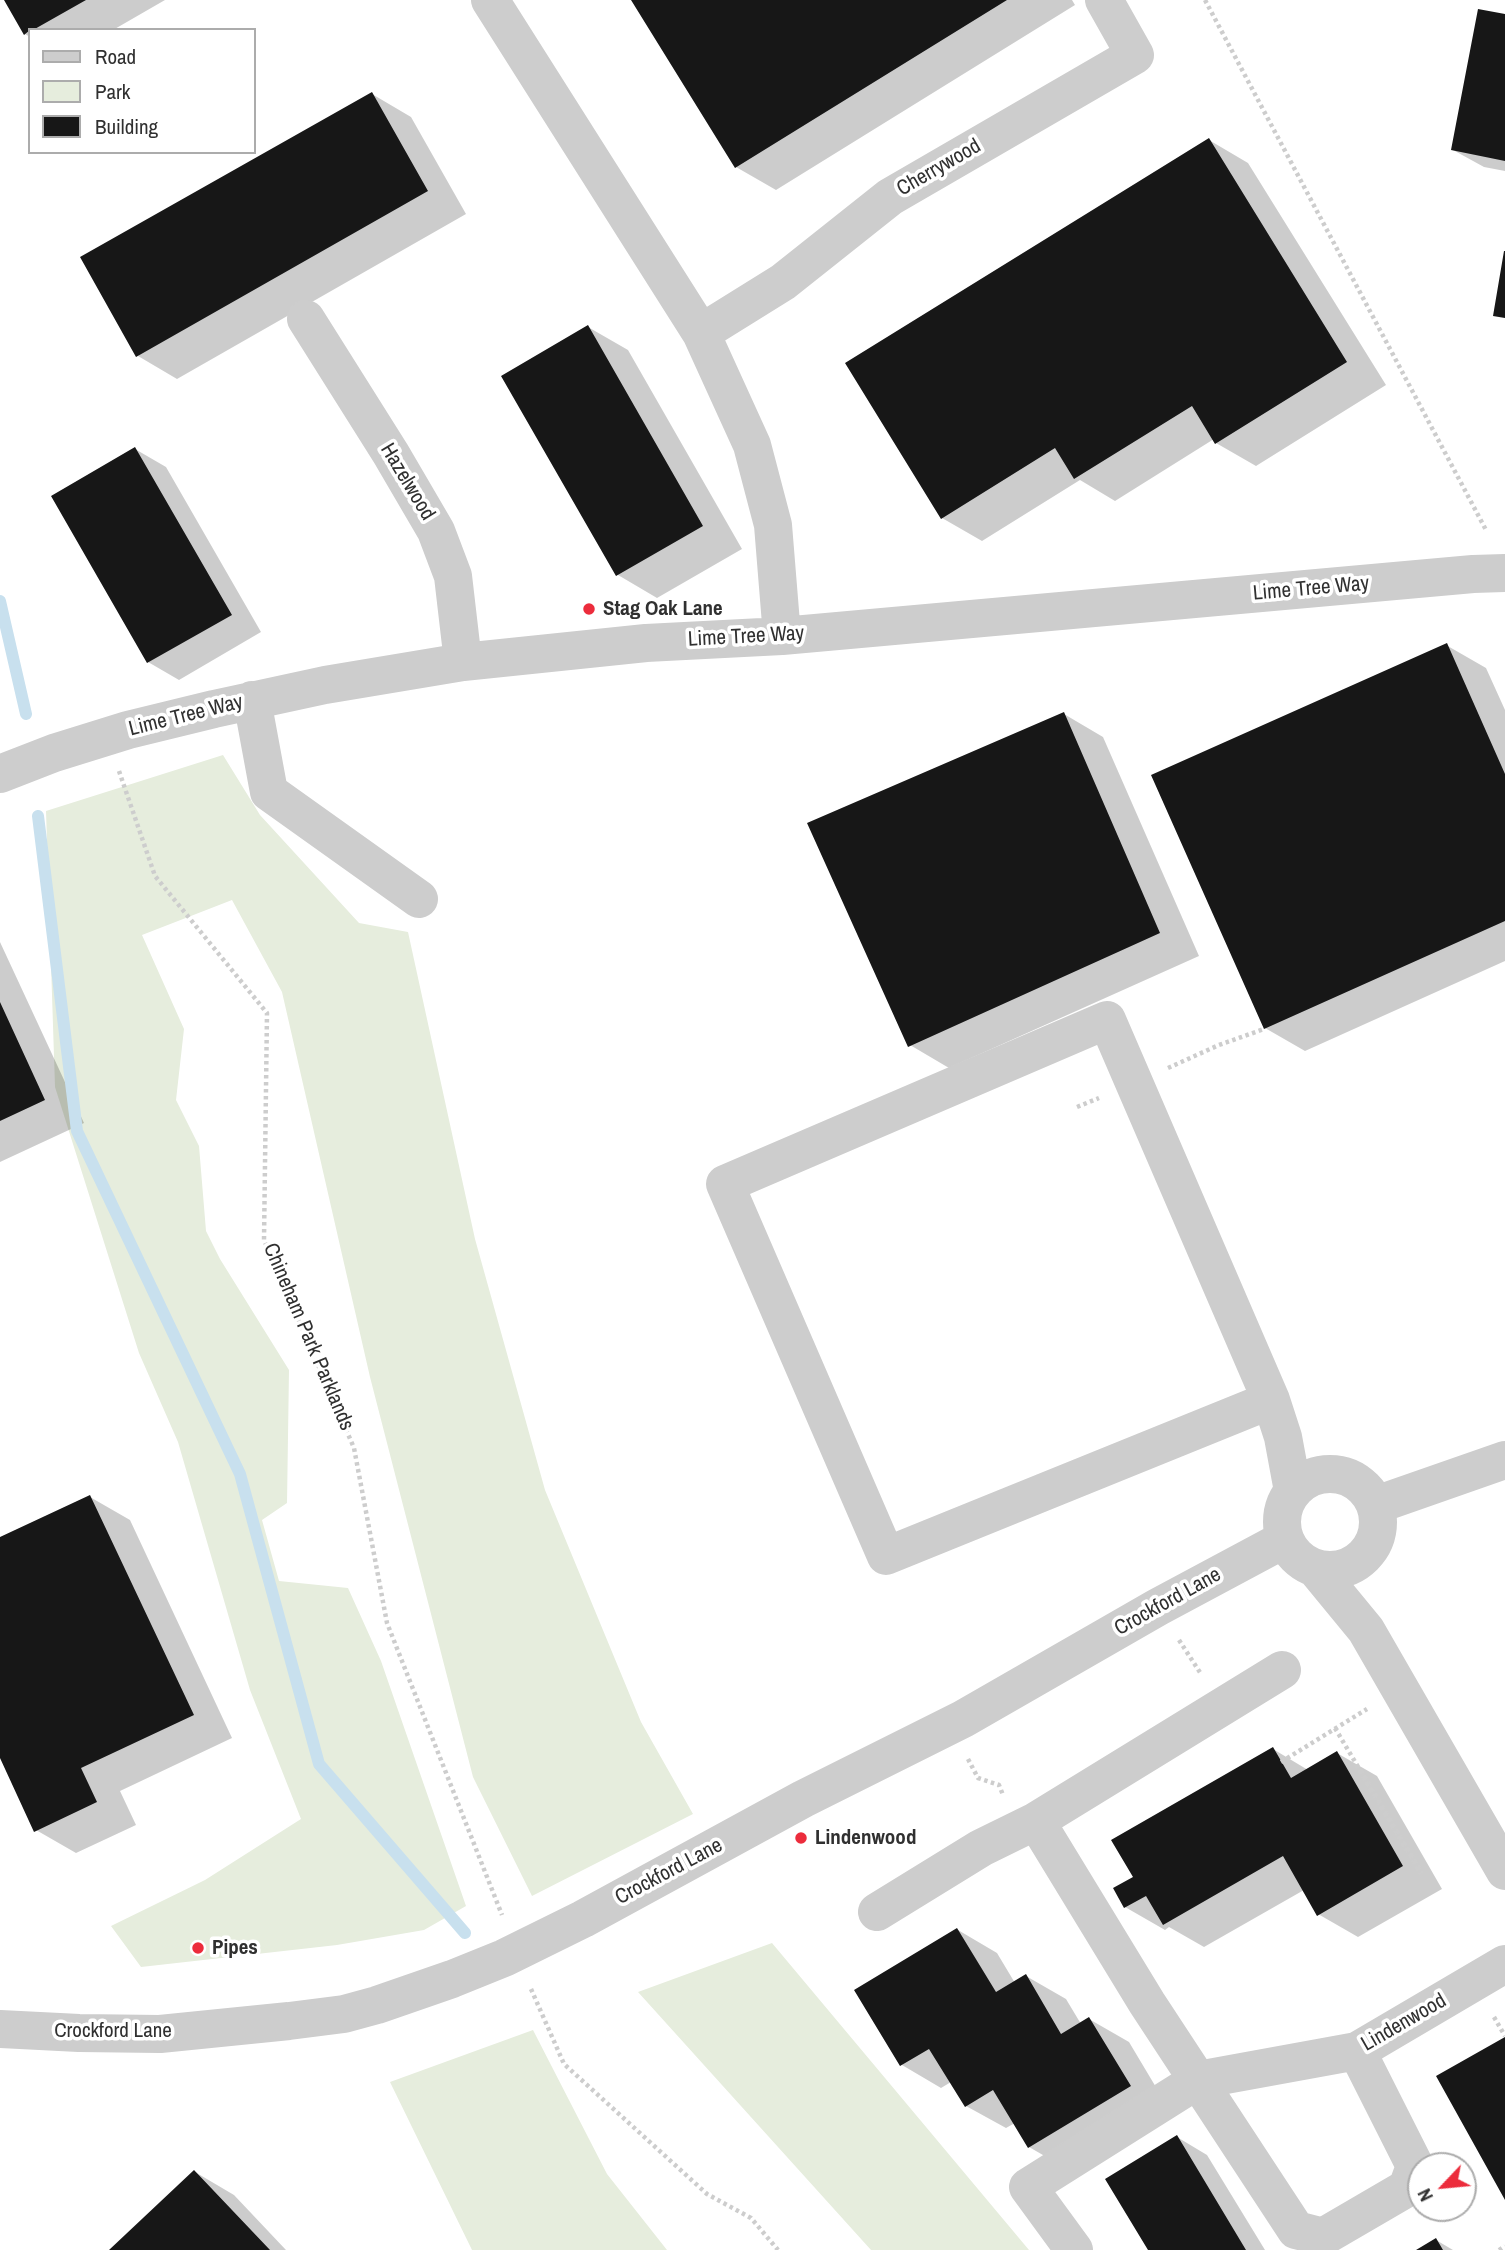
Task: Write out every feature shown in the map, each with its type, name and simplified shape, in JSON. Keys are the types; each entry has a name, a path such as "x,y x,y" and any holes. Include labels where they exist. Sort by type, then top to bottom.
{"street":[{"path":"490,0 701,333 752,445 773,525 782,636"},
{"name":"Cherrywood","path":"701,333 783,282 890,197 1135,55 1104,0"},
{"name":"Hazelwood","path":"306,319 436,531 453,576 463,662"},
{"name":"Lime Tree Way","path":"0,775 54,753 128,730 325,685 463,662 646,643 782,636 1505,573"},
{"path":"252,700 269,792 419,899"},
{"path":"1271,1400 886,1556 725,1184 1107,1020 1271,1400 1283,1437 1308,1483"},
{"path":"1376,1505 1505,1460"},
{"path":"1366,1630 1364,1556 1379,1522 1376,1505 1364,1487 1345,1476 1334,1474 1308,1483 1284,1507 1282,1524 1286,1539 1294,1553 1315,1568 1366,1630 1505,1871"},
{"name":"Crockford Lane","path":"0,2029 160,2034 289,2021 344,2014 452,1979 512,1954 583,1919 803,1800 963,1719 1158,1607 1286,1539"},
{"path":"1315,1568 1347,1568 1364,1556"},
{"path":"877,1912 1282,1670"},
{"path":"1026,1825 1296,2230 1323,2237 1407,2188 1415,2166 1357,2052"},
{"name":"Lindenwood","path":"1074,2250 1028,2187 1198,2080 1357,2052 1505,1964"}],"path":[{"path":"1205,0 1486,530"},
{"name":"Chineham Park Parklands","path":"119,770 155,876 267,1013 264,1240 354,1448 387,1623 512,1954 564,2064 707,2194 751,2218 778,2250"},
{"path":"1173,1630 1222,1707"},
{"path":"1281,1762 1399,1688"},
{"path":"1335,1728 1421,1872"},
{"path":"966,1754 978,1778 999,1785 1026,1825"},
{"path":"1499,2250 1505,2246"}],"green space":[{"path":"223,755 260,815 359,923 408,932 475,1239 545,1490 641,1722 693,1814 532,1896 473,1777 370,1377 282,992 232,900 142,935 184,1029 176,1100 199,1146 206,1231 220,1259 289,1370 287,1503 262,1520 279,1581 348,1588 381,1661 466,1906 424,1930 337,1945 141,1967 111,1926 205,1880 301,1819 250,1690 178,1442 139,1353 55,1087 46,811"},
{"path":"772,1943 1029,2250 871,2250 638,1992"},
{"path":"533,2030 607,2174 667,2250 472,2250 390,2082"}],"building":[{"path":"4,0 86,0 37,28 28,28 24,35"},
{"path":"631,0 1007,0 735,168"},
{"path":"1478,9 1505,14 1505,161 1451,150"},
{"path":"372,92 428,191 136,357 80,257"},
{"path":"1209,138 1347,362 1215,444 1192,406 1074,479 1055,448 941,519 845,363"},
{"path":"1505,251 1505,318 1493,316"},
{"path":"588,325 703,526 616,576 501,376"},
{"path":"135,447 232,615 147,663 51,496"},
{"path":"1447,643 1505,774 1505,921 1264,1029 1151,775"},
{"path":"1064,712 1160,933 908,1047 807,823"},
{"path":"0,1002 45,1100 0,1121"},
{"path":"90,1495 194,1715 81,1768 97,1802 34,1832 0,1758 0,1537"},
{"path":"1273,1747 1291,1778 1337,1751 1403,1866 1317,1916 1283,1856 1163,1925 1146,1896 1124,1908 1113,1888 1133,1877 1111,1840"},
{"path":"957,1928 996,1992 1026,1974 1061,2034 1089,2017 1131,2086 1028,2148 993,2090 965,2107 929,2049 900,2066 854,1990"},
{"path":"1505,2037 1505,2200 1436,2076"},
{"path":"1177,2135 1246,2250 1148,2250 1105,2179"},
{"path":"194,2170 270,2250 109,2250"},
{"path":"1436,2238 1443,2250 1416,2250"}],"waterway":[{"path":"0,601 26,714"},
{"path":"38,816 77,1131 240,1474 319,1764 465,1933"}],"place":[{"name":"Stag Oak Lane","path":"589,609"},
{"name":"Lindenwood","path":"801,1838"},
{"name":"Pipes","path":"198,1948"}]}
